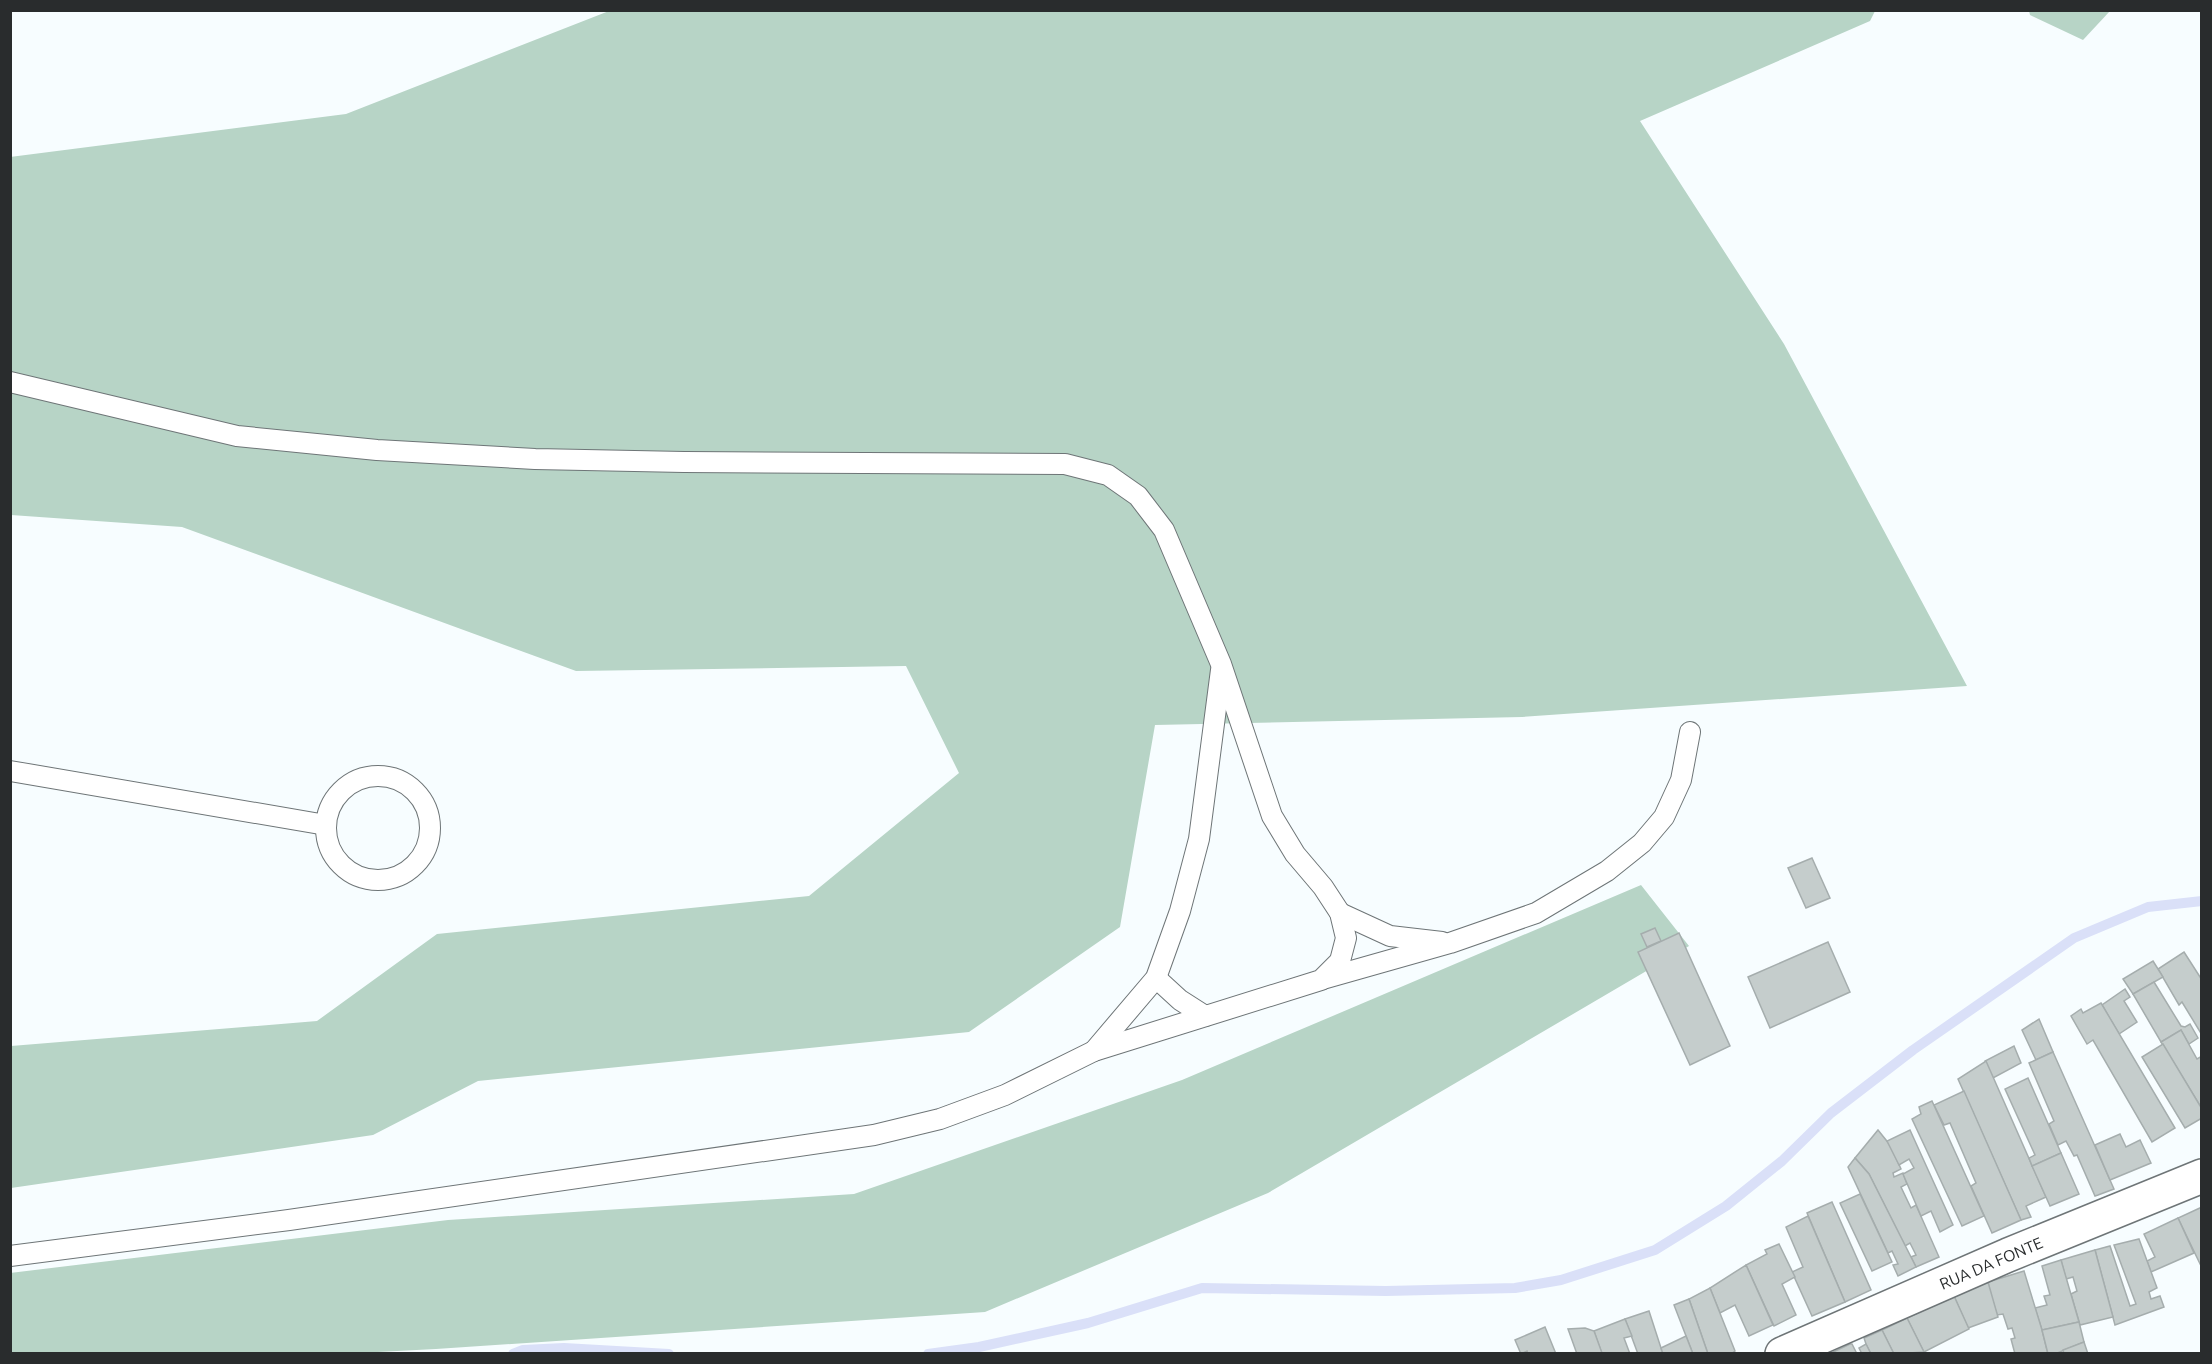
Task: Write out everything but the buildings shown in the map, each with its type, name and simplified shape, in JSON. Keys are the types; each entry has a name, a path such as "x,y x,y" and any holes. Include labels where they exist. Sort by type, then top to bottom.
{"street":[{"name":"RUA DA FONTE","path":"1782,1353 2008,1254 2202,1176"}],"lane":[{"path":"10,382 237,436 377,450 535,459 672,462 1065,464 1108,475 1138,496 1164,530 1221,664 1272,816 1296,854 1323,887 1340,914 1346,938 1340,961 1321,980"},
{"path":"1094,1051 1156,978 1180,911 1199,839 1221,664"},
{"path":"10,1256 289,1220 874,1135 940,1119 1005,1095 1094,1051 1321,980 1450,943 1536,913 1607,871 1642,843 1664,817 1681,780 1690,732"},
{"path":"10,771 326,825"},
{"path":"369,777 387,777 403,782 417,793 426,808 431,825 429,842 422,858 411,870 395,878 379,880 362,878 347,870 335,857 328,842 326,825 330,808 339,793 352,783 369,777"},
{"path":"1340,914 1390,936 1450,943"},
{"path":"1156,978 1180,1000 1205,1016"}],"green space":[{"path":"2029,10 2110,11 2083,40 2030,15"},
{"path":"609,11 1875,11 1870,21 1640,121 1784,344 1967,686 1522,717 1155,725 1120,927 969,1032 478,1081 373,1135 11,1188 11,1046 317,1021 437,934 809,896 959,773 906,666 576,671 182,527 11,515 10,157 346,114"},
{"path":"1641,885 1689,946 1268,1193 985,1312 339,1354 11,1354 10,1273 448,1220 854,1194 1182,1080"}],"waterway":[{"path":"928,1354 979,1347 1088,1323 1202,1288 1386,1291 1515,1288 1561,1280 1655,1250 1726,1206 1782,1161 1831,1113 1913,1050 2074,938 2148,907 2202,901"},
{"path":"513,1354 523,1350 564,1348 669,1354"}]}
